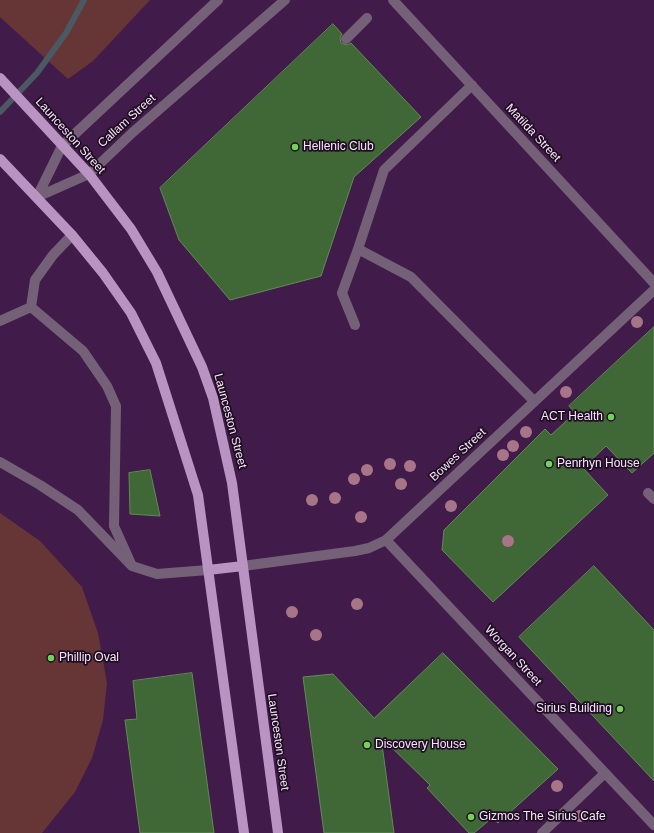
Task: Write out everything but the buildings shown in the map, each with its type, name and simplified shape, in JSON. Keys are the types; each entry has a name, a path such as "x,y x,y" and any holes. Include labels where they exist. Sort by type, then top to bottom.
{"main road":[{"name":"Launceston Street","path":"0,78 89,174 131,229 157,272 202,367 213,398 232,483 263,730 278,833"},
{"path":"0,159 72,235 103,273 131,313 156,363 198,495 244,833"},
{"path":"208,570 243,566"}],"street":[{"path":"37,197 62,146 218,0"},
{"name":"Callam Street","path":"37,197 89,174 132,133 285,0"},
{"name":"Matilda Street","path":"393,0 654,283"},
{"path":"346,39 367,18"},
{"path":"355,325 342,293 384,170 472,85"},
{"path":"31,306 34,280 53,255 72,235"},
{"path":"358,249 410,277 534,401"},
{"name":"Bowes Street","path":"243,566 355,551 369,548 386,540 654,290"},
{"path":"0,320 31,306"},
{"path":"31,306 83,351 107,386 116,406 114,526 132,566"},
{"path":"0,462 40,485 78,510 132,566 157,574 208,570"},
{"name":"Worgan Street","path":"386,540 654,825"},
{"path":"542,833 605,773"}],"shaded area":[{"path":"0,0 150,0 93,61 68,79 0,17"},
{"name":"Phillip Oval","path":"0,513 40,541 82,587 98,633 107,683 103,720 92,758 75,792 42,833 0,833"}],"waterway":[{"path":"0,112 37,73 66,33 84,0"}],"place":[{"name":"Hellenic Club","path":"295,147"},
{"name":"ACT Health","path":"611,417"},
{"name":"Penrhyn House","path":"549,464"},
{"name":"Phillip Oval","path":"51,658"},
{"name":"Sirius Building","path":"620,709"},
{"name":"Discovery House","path":"367,745"},
{"name":"Gizmos The Sirius Cafe","path":"471,817"}]}
